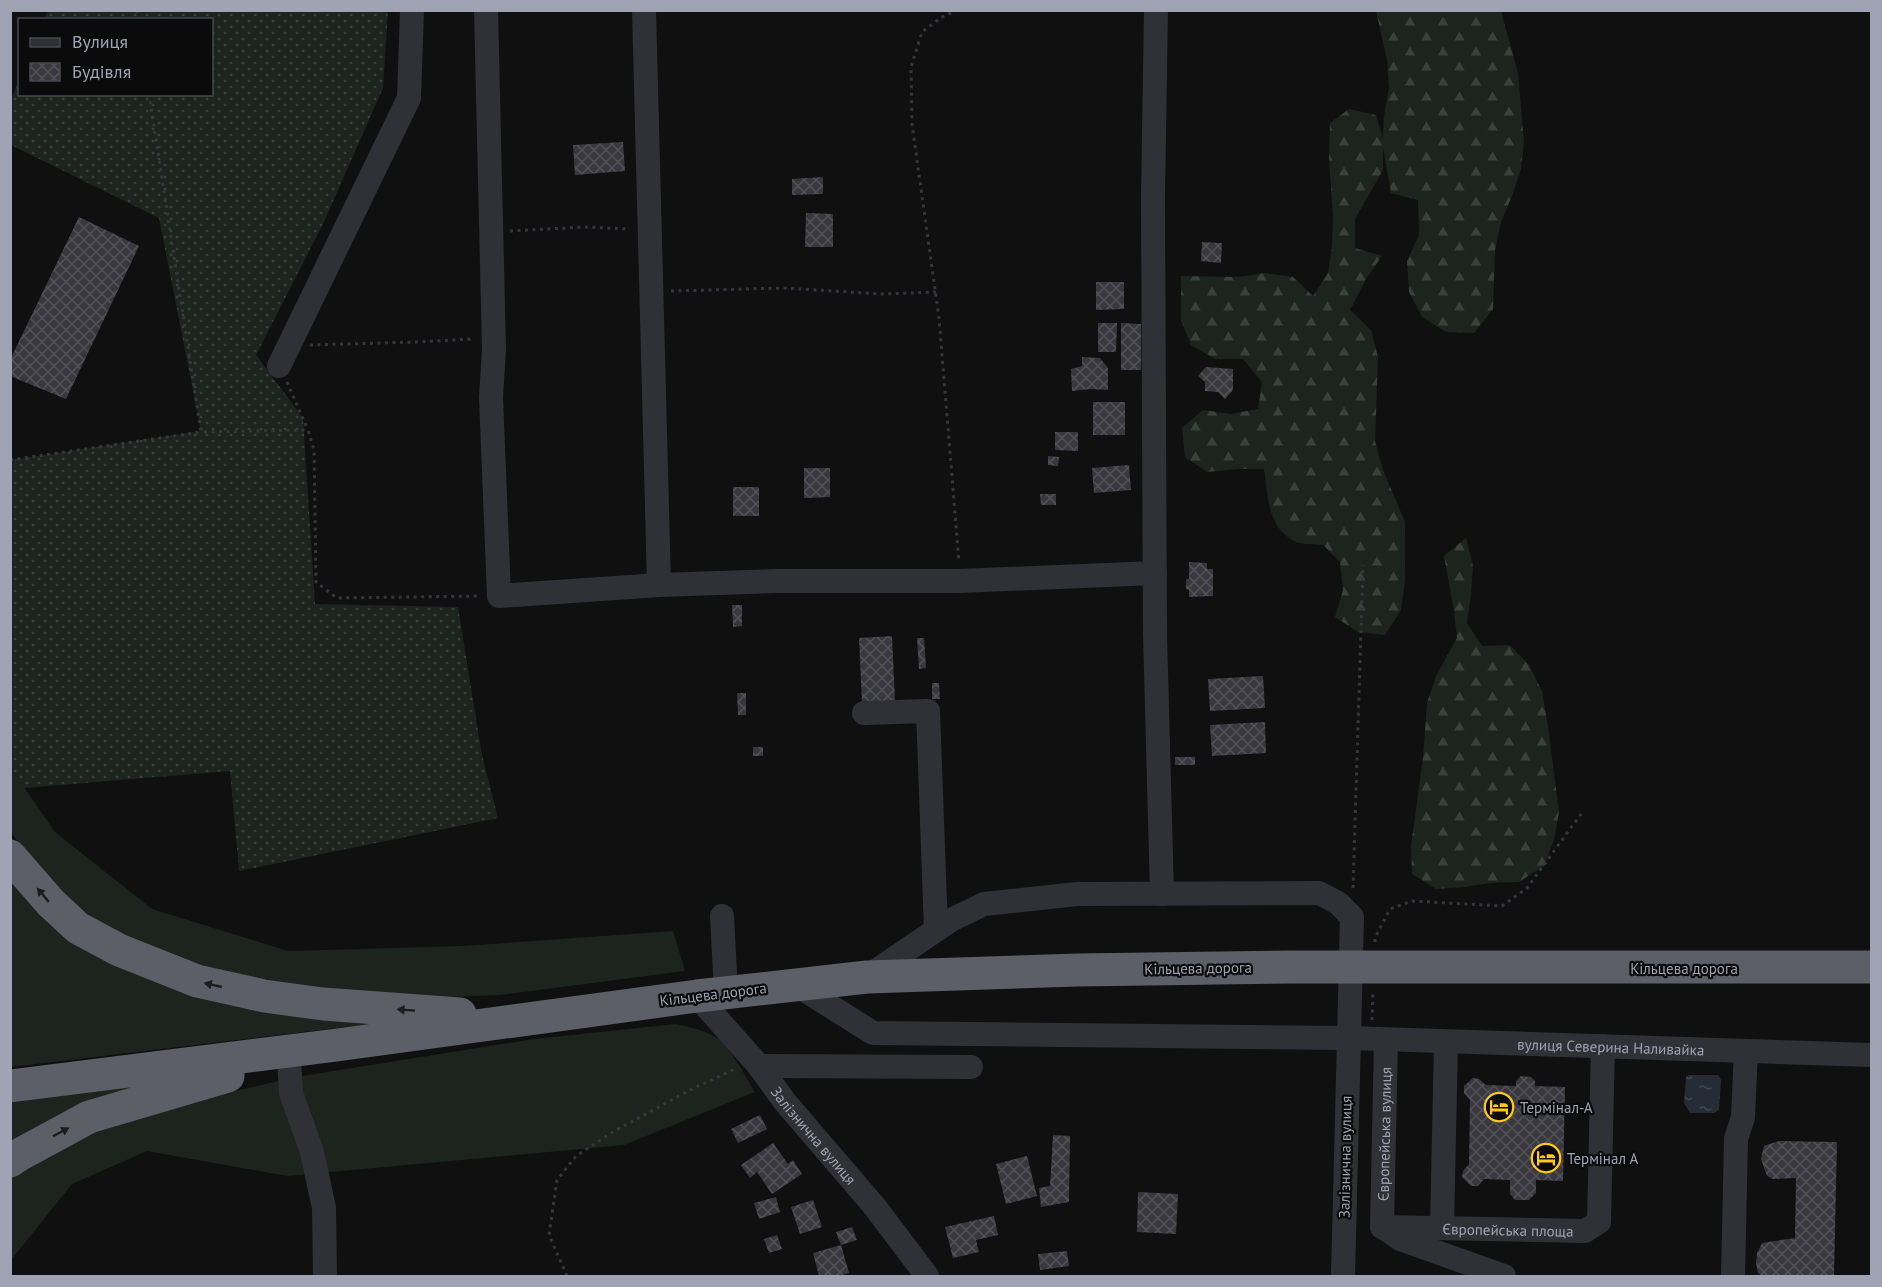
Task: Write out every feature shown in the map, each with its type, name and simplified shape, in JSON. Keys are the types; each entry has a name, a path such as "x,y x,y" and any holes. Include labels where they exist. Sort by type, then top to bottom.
{"highway":[{"path":"10,856 51,903 78,928 119,950 197,981 264,996 322,1004 527,1018"},
{"name":"Кільцева дорога","path":"527,1018 867,977 1077,970 1381,967 1872,967"},
{"path":"10,1086 337,1045 527,1018"},
{"path":"10,1161 89,1117 337,1045"}],"street":[{"path":"284,356 409,98 412,10"},
{"path":"486,10 494,337 491,397 499,596 659,585 777,581 959,581 1155,573"},
{"path":"644,10 659,585"},
{"path":"1156,10 1153,197 1155,634 1162,894"},
{"path":"864,713 928,711 936,930"},
{"path":"867,977 951,920 984,904 1077,894 1319,893 1338,903 1352,917 1368,1040"},
{"path":"711,994 722,916"},
{"name":"вулиця Северина Наливайка","path":"795,984 873,1033 1368,1040 1872,1055"},
{"name":"Залізнична вулиця","path":"711,994 754,1060 785,1102 875,1207 927,1276"},
{"name":"Залізнична вулиця","path":"1343,1276 1368,1040"},
{"name":"Європейська вулиця","path":"1368,1040 1382,1227"},
{"path":"1442,1228 1446,1042"},
{"name":"Європейська площа","path":"1382,1227 1585,1231 1599,1222 1603,1046"},
{"path":"1733,1276 1736,1139 1743,1117 1746,1051"},
{"path":"289,1059 291,1093 312,1152 324,1208 326,1276"},
{"path":"754,1060 972,1067"},
{"path":"1382,1227 1400,1239 1504,1276"}],"path":[{"path":"958,10 942,17 922,32 911,67 912,124 939,318 951,486 958,542 959,581"},
{"path":"148,96 201,432"},
{"path":"492,232 584,227 649,229"},
{"path":"651,292 784,288 882,294 936,292"},
{"path":"494,337 415,342 284,356 314,450 316,582 337,598 499,596"},
{"path":"10,460 201,432 308,430"},
{"path":"1352,917 1363,565"},
{"path":"1368,1040 1381,967 1375,938 1390,909 1412,901 1502,906 1527,888 1581,814"},
{"path":"567,1276 549,1235 557,1180 569,1164 576,1156 641,1116 754,1060"}],"green space":[{"path":"48,11 388,11 383,88 323,224 256,355 303,418 315,604 458,607 482,755 498,818 239,871 230,771 24,788 10,767 11,460 201,431 159,218 11,145 10,102 18,82 18,96 213,96 213,18 44,18"},
{"path":"1376,11 1501,11 1518,73 1524,141 1521,169 1501,222 1495,250 1493,309 1474,333 1446,332 1422,317 1409,292 1407,261 1419,235 1418,200 1391,193 1383,147 1383,170 1355,219 1355,248 1382,256 1366,279 1350,310 1371,330 1378,357 1375,441 1383,470 1405,522 1405,580 1401,610 1385,635 1358,632 1335,617 1343,590 1340,562 1323,545 1294,541 1278,528 1270,510 1264,469 1207,472 1185,457 1182,428 1203,410 1231,414 1258,409 1262,382 1243,359 1215,359 1191,345 1181,320 1181,276 1238,277 1265,273 1293,277 1313,296 1328,273 1333,216 1329,159 1330,123 1349,109 1376,115 1383,139 1389,88 1387,60"},
{"path":"1466,538 1473,566 1467,623 1482,646 1510,645 1529,665 1542,691 1559,812 1554,840 1544,866 1519,882 1436,889 1412,874 1411,846 1423,758 1427,703 1436,676 1457,638 1444,556"},
{"path":"10,767 55,832 152,909 288,951 463,946 673,931 685,971 501,995 391,999 327,993 208,970 131,938 90,916 60,891 11,832"},
{"path":"10,874 78,941 404,1020 11,1067"},
{"path":"676,1024 702,1031 722,1042 755,1092 624,1145 287,1176 147,1151 72,1184 11,1260 11,1174 71,1137 132,1115 296,1077 534,1039"},
{"path":"173,1076 11,1152 11,1101"}],"water":[{"path":"1689,1075 1718,1075 1721,1080 1719,1110 1714,1113 1690,1113 1684,1103 1686,1077"}],"building":[{"path":"623,142 625,171 575,175 573,145"},
{"path":"823,177 823,194 792,195 792,179"},
{"path":"806,213 833,214 833,247 805,247"},
{"path":"79,217 139,246 66,399 10,376 10,360"},
{"path":"1202,242 1222,243 1221,263 1201,261"},
{"path":"1096,282 1124,282 1124,309 1096,310"},
{"path":"1098,323 1117,323 1116,352 1098,352"},
{"path":"1121,323 1141,324 1141,370 1121,370"},
{"path":"1082,357 1100,358 1108,368 1108,390 1072,391 1071,369 1082,366"},
{"path":"1206,367 1233,369 1233,390 1225,399 1218,392 1205,391 1205,382 1198,376"},
{"path":"1093,402 1125,402 1125,435 1093,435"},
{"path":"1055,432 1078,432 1078,451 1055,450"},
{"path":"1048,456 1059,457 1058,466 1048,465"},
{"path":"1129,465 1131,490 1094,493 1092,468"},
{"path":"804,468 830,468 830,497 804,498"},
{"path":"733,487 759,487 759,516 733,516"},
{"path":"1040,494 1056,494 1056,505 1041,505"},
{"path":"1189,562 1207,563 1207,569 1213,569 1213,596 1189,597 1186,579 1189,579"},
{"path":"732,605 742,605 742,626 733,627"},
{"path":"892,636 895,701 862,702 859,638"},
{"path":"917,638 924,638 926,668 919,669"},
{"path":"1263,676 1265,708 1210,711 1208,679"},
{"path":"932,683 939,683 940,699 932,699"},
{"path":"737,693 746,693 746,715 738,715"},
{"path":"1265,722 1266,753 1212,756 1210,725"},
{"path":"753,747 763,747 763,756 753,756"},
{"path":"1175,757 1195,757 1195,765 1175,765"},
{"name":"Термінал А","path":"1521,1076 1531,1077 1535,1081 1535,1086 1565,1087 1563,1181 1536,1180 1536,1193 1529,1200 1515,1200 1510,1194 1510,1180 1484,1179 1478,1186 1471,1186 1462,1177 1463,1171 1469,1164 1470,1100 1464,1093 1464,1086 1473,1078 1479,1079 1486,1085 1516,1086 1516,1081"},
{"path":"760,1115 767,1129 738,1143 731,1129"},
{"path":"1053,1135 1070,1136 1069,1202 1041,1207 1039,1188 1050,1186"},
{"path":"1779,1141 1837,1142 1834,1276 1762,1276 1758,1273 1757,1253 1762,1243 1795,1238 1796,1178 1773,1179 1767,1176 1761,1159 1764,1146"},
{"path":"773,1143 788,1164 793,1160 802,1174 772,1194 757,1172 750,1178 741,1165"},
{"path":"1027,1156 1037,1196 1006,1204 996,1164"},
{"path":"1138,1192 1178,1194 1176,1234 1137,1232"},
{"path":"776,1197 780,1212 759,1219 754,1203"},
{"path":"813,1200 822,1227 800,1234 791,1207"},
{"path":"994,1216 998,1235 976,1240 979,1252 953,1258 945,1227"},
{"path":"852,1227 857,1240 841,1245 836,1232"},
{"path":"777,1235 782,1249 769,1253 764,1239"},
{"path":"841,1245 849,1273 838,1276 819,1276 813,1253"},
{"path":"1067,1251 1069,1266 1040,1270 1038,1254"}],"place":[{"name":"Термінал-А","path":"1499,1107"},
{"name":"Термінал А","path":"1546,1158"}]}
